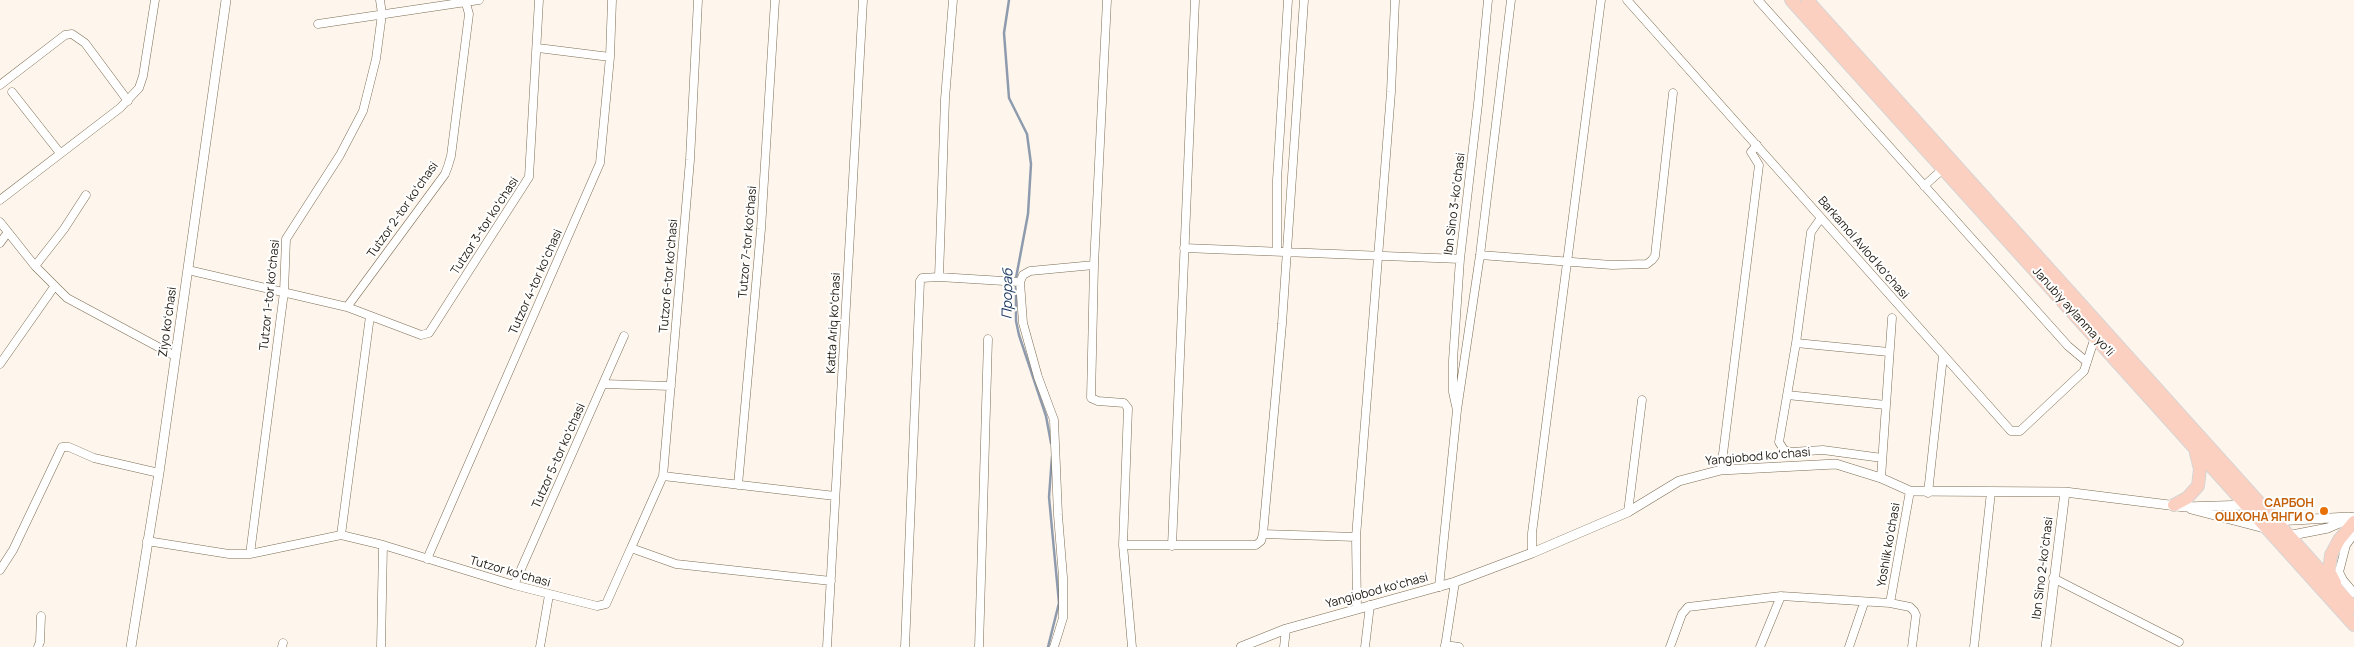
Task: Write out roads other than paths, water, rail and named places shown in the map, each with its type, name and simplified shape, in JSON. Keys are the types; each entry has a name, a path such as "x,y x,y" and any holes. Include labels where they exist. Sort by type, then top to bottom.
{"highway":[{"name":"Janubiy aylanma yoʻli","path":"1791,0 2096,337 2244,505 2289,537 2354,608"},
{"name":"Janubiy aylanma yoʻli","path":"1807,0 2262,505 2271,525 2354,625"},
{"path":"2180,506 2198,486 2200,469 2196,450"},
{"path":"2340,592 2329,571 2329,563 2339,540 2354,518"}],"street":[{"path":"0,200 128,101 138,88 143,76 155,0"},
{"name":"Ziyo koʻchasi","path":"131,647 159,473 226,0"},
{"name":"Tutzor 1-tor koʻchasi","path":"250,554 284,292 286,239 358,124 369,94 382,14 380,0"},
{"path":"318,24 479,0"},
{"name":"Tutzor 3-tor koʻchasi","path":"188,270 347,307 421,335 429,333 526,183 530,170 540,0"},
{"name":"Tutzor 4-tor koʻchasi","path":"427,559 600,164 610,57 612,0"},
{"name":"Tutzor 6-tor koʻchasi","path":"631,548 663,476 690,160 698,0"},
{"name":"Tutzor 7-tor koʻchasi","path":"738,485 761,229 775,0"},
{"name":"Katta Ariq koʻchasi","path":"828,647 863,0"},
{"path":"939,277 945,99 953,0"},
{"path":"1107,0 1094,265 1091,398 1098,401 1124,403 1128,408 1123,545 1132,647"},
{"path":"1172,546 1195,0"},
{"path":"1277,251 1277,180 1288,0"},
{"path":"1123,545 1256,545 1261,541 1282,324 1304,0"},
{"path":"1357,609 1356,537 1391,92 1395,0"},
{"name":"Ibn Sino 3-koʼchasi","path":"1457,410 1453,392 1453,360 1460,259 1488,0"},
{"name":"Ibn Sino 3-koʼchasi","path":"1440,587 1457,410 1480,255 1511,0"},
{"path":"1532,553 1532,533 1601,0"},
{"name":"Barkamol Avlod koʻchasi","path":"1627,0 2011,430 2020,431 2084,371 2096,337"},
{"path":"1758,0 2068,346 2087,362"},
{"name":"Tutzor 2-tor koʻchasi","path":"347,307 445,174 452,156 469,14 465,1"},
{"path":"0,85 65,35 72,34 85,43 128,101"},
{"path":"538,48 610,57"},
{"path":"12,92 60,153"},
{"path":"1480,255 1567,263 1647,264 1655,256 1673,93"},
{"path":"1721,470 1759,165 1751,152 1757,145"},
{"path":"1924,186 1944,168"},
{"path":"35,266 64,229 86,195"},
{"path":"1821,218 1811,232 1796,344 1779,442 1784,450 1792,452 1823,450 1882,458"},
{"path":"0,222 54,287 89,311 175,356"},
{"path":"0,243 8,232"},
{"path":"1184,248 1377,254 1460,259"},
{"path":"1054,647 1063,618 1064,586 1058,515 1054,428 1023,323 1017,282 1030,271 1094,265"},
{"path":"905,647 919,285 922,278 939,277 1017,282"},
{"path":"0,364 54,287"},
{"path":"341,536 370,316"},
{"path":"1881,478 1892,318"},
{"name":"Tutzor 5-tor koʻchasi","path":"514,585 624,336"},
{"path":"979,647 988,339"},
{"path":"1796,344 1889,352"},
{"path":"1928,493 1943,356"},
{"path":"603,384 671,386"},
{"path":"1787,395 1886,405"},
{"path":"1628,512 1642,400"},
{"path":"0,570 13,550 62,447 69,447 94,458 159,473"},
{"name":"Yangiobod koʻchasi","path":"1241,647 1286,629 1455,582 1532,553 1628,512 1679,481 1721,470 1836,464 1881,478 1910,491 1928,493 2065,492 2180,506 2262,505"},
{"path":"663,476 835,496"},
{"name":"Yoshlik koʻchasi","path":"1890,604 1910,491"},
{"path":"1974,647 1991,492"},
{"name":"Ibn Sino 2-koʼchasi","path":"2046,647 2065,492"},
{"path":"2180,506 2271,525 2354,518"},
{"path":"2289,537 2328,528 2354,518"},
{"path":"1263,534 1356,537"},
{"path":"2354,534 2346,545 2340,572 2342,580 2354,593"},
{"name":"Tutzor koʻchasi","path":"147,541 229,554 250,554 341,536 383,545 549,595 602,606 606,604 631,548"},
{"path":"382,647 383,545"},
{"path":"631,548 676,564 831,581"},
{"path":"2053,578 2179,642"},
{"path":"1455,582 1445,646 1459,647"},
{"path":"540,647 549,595"},
{"path":"1760,647 1781,596"},
{"name":"Yoshlik koʻchasi","path":"1670,647 1686,608 1781,596 1910,607 1916,616 1912,647"},
{"path":"1849,647 1864,603"},
{"path":"1365,647 1370,605"},
{"path":"38,647 40,642 41,616"},
{"path":"1284,647 1286,629"}],"waterway":[{"name":"Прораб","path":"1009,0 1004,33 1009,98 1027,134 1031,164 1028,214 1016,278 1016,321 1046,416 1051,443"},
{"name":"Прораб","path":"1048,647 1059,603 1049,497 1052,456"}],"place":[{"name":"САРБОН ОШХОНА ЯНГИ О","path":"2324,511"}]}
